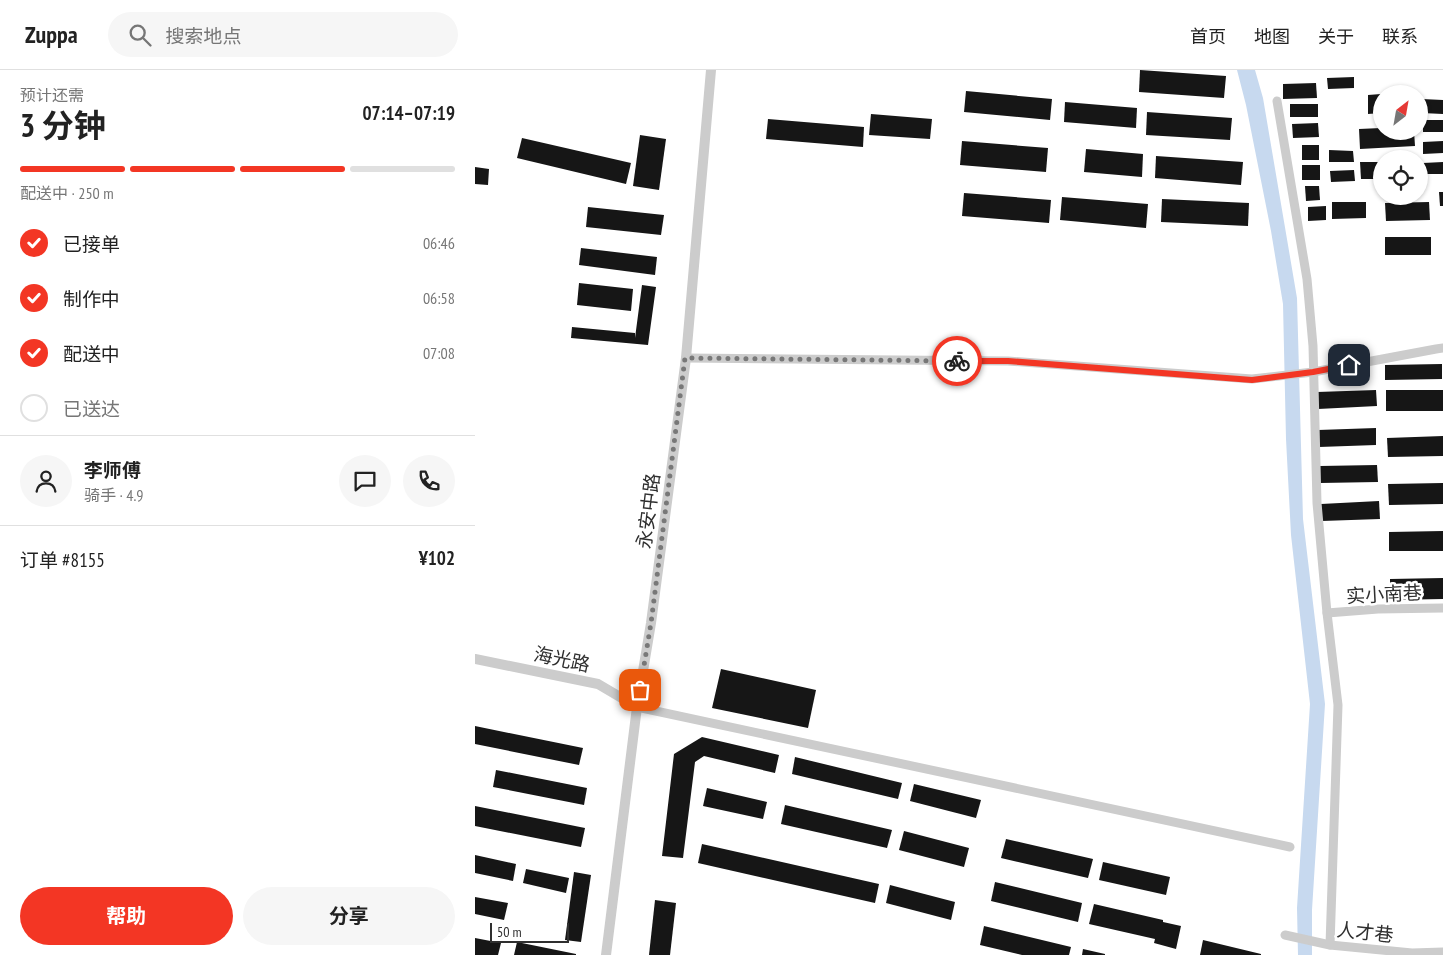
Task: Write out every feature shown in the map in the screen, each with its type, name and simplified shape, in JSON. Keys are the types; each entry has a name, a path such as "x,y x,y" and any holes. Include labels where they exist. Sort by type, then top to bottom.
{"street":[{"name":"永安中路","path":"606,955 637,707 651,623 685,358 711,70"},
{"path":"1277,101 1307,279 1313,372 1317,503 1338,705 1327,944"},
{"path":"685,358 1008,361 1252,380 1313,372 1443,348"},
{"name":"实小南巷","path":"1327,613 1378,609 1443,608"},
{"name":"海光路","path":"475,659 598,684 637,707"},
{"path":"637,707 1290,847"},
{"name":"人才巷","path":"1288,936 1327,944 1412,953 1443,952"}],"water":[{"path":"1237,70 1255,70 1263,98 1297,298 1303,519 1325,704 1312,910 1312,955 1298,955 1297,908 1310,704 1291,535 1286,439 1283,304 1271,231 1246,105"}],"building":[{"path":"1140,70 1226,76 1224,98 1139,92"},
{"path":"1354,77 1354,88 1328,89 1327,78"},
{"path":"1316,83 1317,98 1283,99 1283,84"},
{"path":"966,91 1052,99 1050,120 964,112"},
{"path":"1368,95 1373,95 1373,114 1368,114"},
{"path":"1428,99 1443,100 1443,114 1428,113"},
{"path":"1065,102 1137,108 1136,128 1064,122"},
{"path":"1290,104 1318,104 1318,117 1290,117"},
{"path":"1147,112 1232,118 1230,140 1146,135"},
{"path":"871,114 932,119 930,139 869,135"},
{"path":"768,119 864,127 863,147 766,139"},
{"path":"1428,120 1443,120 1443,132 1428,132"},
{"path":"1318,123 1319,137 1293,138 1292,124"},
{"path":"1373,128 1373,140 1415,140 1415,146 1360,149 1359,129"},
{"path":"640,135 666,139 659,190 633,186"},
{"path":"522,138 631,163 626,184 517,158"},
{"path":"962,141 1048,148 1046,172 960,165"},
{"path":"1443,141 1443,153 1428,154 1428,150 1423,150 1423,142"},
{"path":"1302,145 1319,145 1319,160 1302,160"},
{"path":"1086,149 1143,154 1142,177 1084,172"},
{"path":"1329,150 1353,151 1354,162 1329,162"},
{"path":"1156,156 1243,162 1241,185 1155,178"},
{"path":"1360,162 1373,162 1373,179 1361,179"},
{"path":"1443,162 1443,174 1428,174 1428,163"},
{"path":"1302,165 1320,165 1320,180 1302,180"},
{"path":"475,167 489,169 488,185 475,184"},
{"path":"1354,170 1355,181 1331,182 1330,171"},
{"path":"1305,186 1319,186 1320,200 1306,201"},
{"path":"1439,192 1443,192 1443,206 1440,206"},
{"path":"964,193 1051,200 1049,223 962,216"},
{"path":"1062,197 1148,204 1146,228 1060,220"},
{"path":"1162,199 1249,203 1248,226 1161,222"},
{"path":"1332,202 1366,202 1366,218 1332,219"},
{"path":"1428,202 1430,220 1386,221 1385,205 1428,205"},
{"path":"1326,206 1326,220 1308,221 1308,207"},
{"path":"588,207 664,215 661,235 586,227"},
{"path":"1385,237 1431,237 1431,255 1385,255"},
{"path":"581,248 657,257 655,275 579,265"},
{"path":"579,283 633,289 631,311 577,305"},
{"path":"642,285 656,287 648,345 571,338 572,327 635,333 635,338"},
{"path":"1442,364 1442,379 1385,380 1385,365"},
{"path":"1376,390 1377,406 1318,409 1317,392"},
{"path":"1386,390 1443,390 1443,411 1386,411"},
{"path":"1376,428 1376,445 1319,447 1318,430"},
{"path":"1443,436 1443,456 1388,457 1387,438"},
{"path":"1377,465 1378,482 1320,483 1320,466"},
{"path":"1443,483 1443,504 1389,505 1388,484"},
{"path":"1379,501 1380,519 1322,521 1321,504"},
{"path":"1443,531 1443,551 1389,551 1389,532"},
{"path":"1443,578 1443,599 1390,600 1390,579"},
{"path":"721,669 816,690 808,728 712,708"},
{"path":"475,726 583,748 579,765 475,744"},
{"path":"702,737 779,755 775,773 704,756 695,762 683,858 662,856 674,754"},
{"path":"795,757 902,783 898,799 792,774"},
{"path":"496,770 587,788 584,805 493,787"},
{"path":"914,784 981,800 976,818 910,801"},
{"path":"707,788 767,802 763,819 703,806"},
{"path":"785,805 892,830 887,848 781,824"},
{"path":"475,806 585,828 581,847 475,826"},
{"path":"904,831 969,848 964,867 899,850"},
{"path":"1006,839 1093,859 1088,878 1001,858"},
{"path":"702,844 879,884 875,903 698,863"},
{"path":"475,855 516,864 513,881 475,873"},
{"path":"1103,862 1170,877 1166,895 1099,880"},
{"path":"526,869 569,878 566,893 523,883"},
{"path":"574,872 591,875 581,942 565,940"},
{"path":"995,882 1082,903 1078,922 991,901"},
{"path":"890,885 955,902 951,920 886,903"},
{"path":"475,897 508,903 504,920 475,914"},
{"path":"655,900 676,903 670,955 649,955"},
{"path":"1094,904 1181,926 1176,949 1154,943 1155,939 1089,924"},
{"path":"984,926 1071,947 1069,955 1022,955 980,945"},
{"path":"475,938 501,943 498,955 475,955"},
{"path":"1203,940 1261,954 1261,955 1200,955"},
{"path":"517,942 576,954 576,955 514,955"},
{"path":"1083,949 1105,954 1105,955 1082,955"}],"way so far":[{"path":"640,690 651,623 685,358 957,361"}],"route":[{"path":"957,361 1008,361 1252,380 1349,365"}]}
